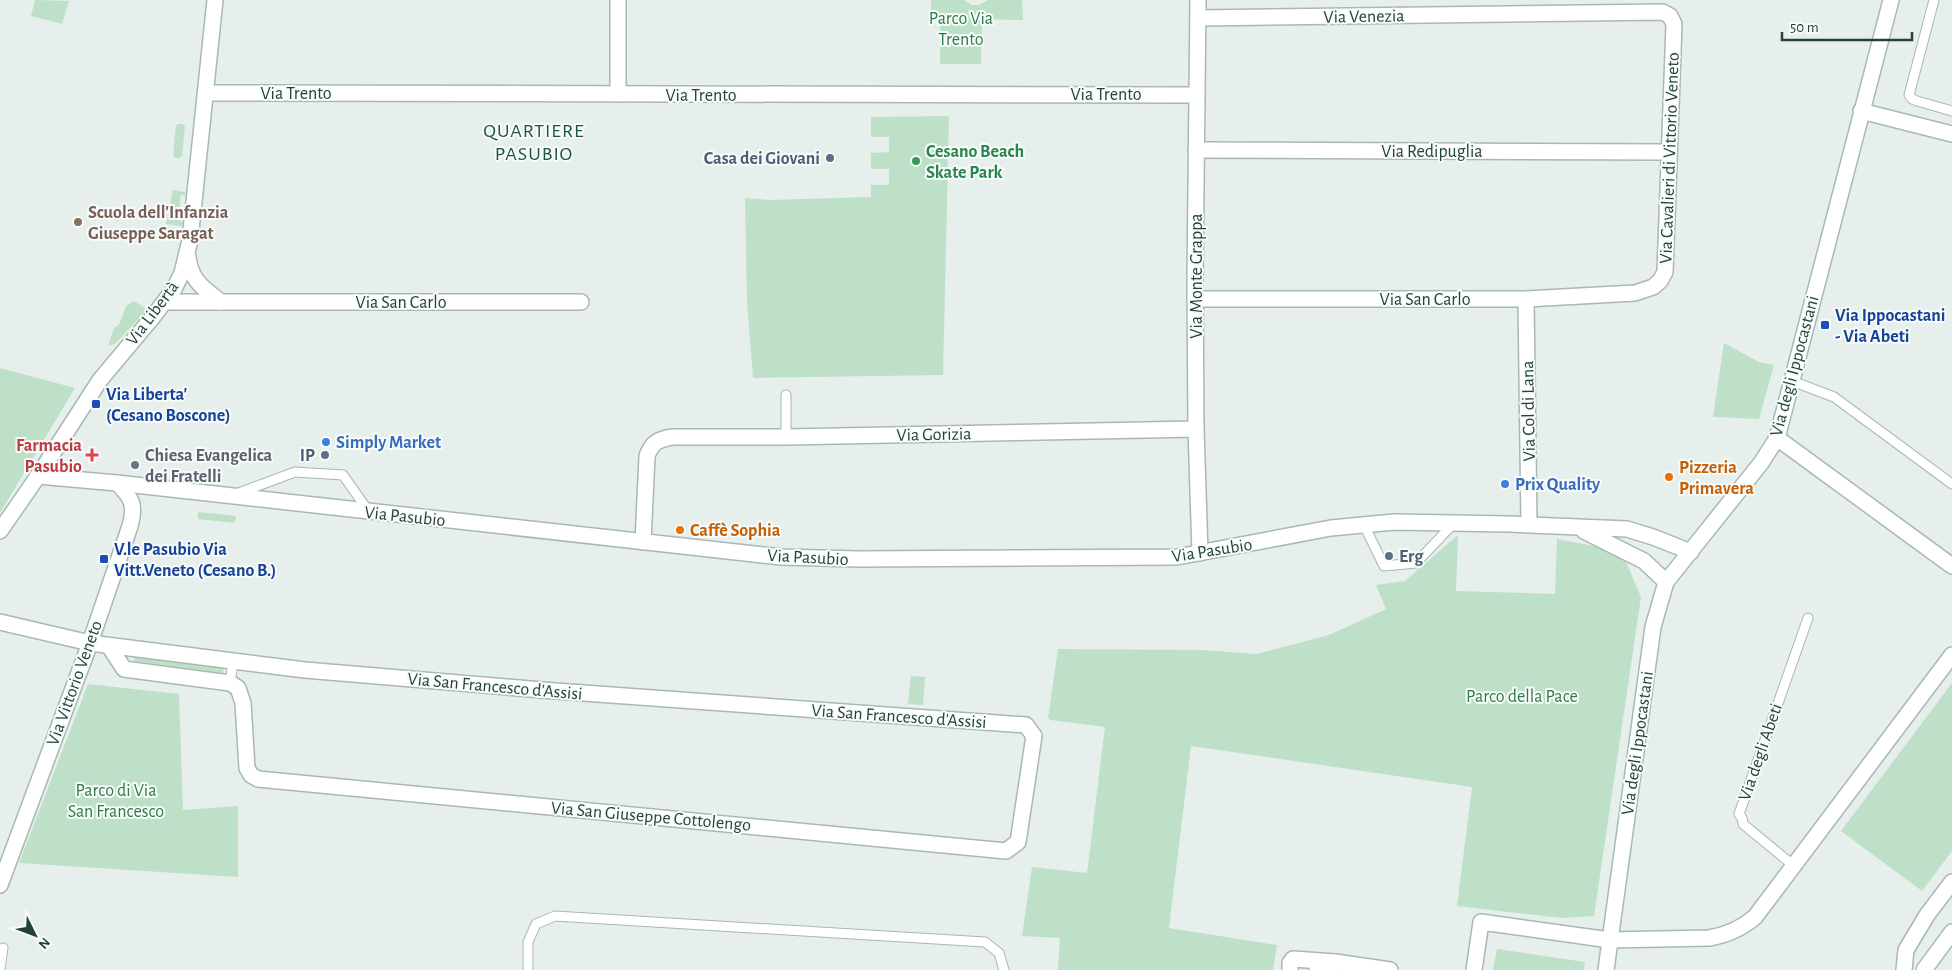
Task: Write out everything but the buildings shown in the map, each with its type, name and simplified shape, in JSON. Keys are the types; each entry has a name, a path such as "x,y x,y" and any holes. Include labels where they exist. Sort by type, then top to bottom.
{"street":[{"name":"Via Libertà","path":"0,531 100,380 165,302 182,273 188,256 215,0"},
{"path":"618,0 618,94"},
{"name":"Via Monte Grappa","path":"1198,0 1195,300 1196,429 1200,553"},
{"name":"Via degli Ippocastani","path":"1606,970 1653,627 1666,582 1761,463 1777,438 1891,0"},
{"name":"Via Venezia","path":"1198,18 1663,12 1670,16 1674,24"},
{"name":"Via Cavalieri di Vittorio Veneto","path":"1653,287 1660,281 1665,272 1674,24"},
{"name":"Via Trento","path":"205,93 1197,95"},
{"path":"1861,111 1952,134"},
{"name":"Via Redipuglia","path":"1196,150 1668,152"},
{"path":"188,256 189,270 196,281 221,302"},
{"name":"Via San Carlo","path":"1195,300 1526,299 1635,293 1653,287"},
{"name":"Via Col di Lana","path":"1526,299 1529,524"},
{"name":"Via San Carlo","path":"165,302 581,302"},
{"name":"Via Gorizia","path":"643,542 647,456 655,441 672,437 786,437 1196,429"},
{"path":"1777,438 1952,566"},
{"name":"Via Pasubio","path":"38,476 117,483 781,557 858,559 1167,558 1331,528 1394,522 1529,524 1627,529 1691,552"},
{"name":"Via Vittorio Veneto","path":"0,885 90,643 133,514 133,504 128,494 117,483"},
{"path":"1578,528 1644,561 1666,582"},
{"path":"0,622 90,643"},
{"name":"Via San Francesco d'Assisi","path":"90,643 306,670 532,689 1026,725"},
{"path":"109,646 124,669 234,685"},
{"path":"1474,970 1481,922 1610,940 1709,938 1723,936 1736,931 1756,917 1952,655"},
{"name":"Via San Giuseppe Cottolengo","path":"234,685 244,703 247,768 251,775 258,779 1006,850 1018,842 1034,736 1026,725"},
{"path":"1904,970 1906,950 1927,915 1952,882"},
{"path":"1924,970 1952,932"},
{"path":"1290,970 1290,963 1293,959 1335,962 1390,970"},
{"path":"1317,970 1335,962"}],"lane":[{"path":"1934,0 1909,94 1912,99 1917,101 1952,111"},
{"path":"1792,381 1834,397 1952,484"},
{"path":"786,395 786,437"},
{"path":"232,496 295,472 343,475 369,512"},
{"path":"1364,525 1384,566 1416,563 1455,522"},
{"name":"Via degli Abeti","path":"1794,866 1743,824 1739,814 1808,618"},
{"path":"233,662 234,685"},
{"path":"528,970 528,942 536,924 555,916 985,942 999,953 1004,970"},
{"path":"0,969 3,948"}],"green space":[{"path":"35,0 69,1 62,24 31,16"},
{"name":"Parco Via Trento","path":"931,0 964,0 972,5 979,5 988,0 1022,0 1023,20 982,19 981,64 940,64 940,16 931,17"},
{"path":"949,116 943,375 753,378 747,302 745,198 769,200 871,197 871,185 889,185 889,169 871,169 871,153 889,152 889,137 871,137 871,117"},
{"path":"178,124 185,126 182,156 175,158 173,155 176,126"},
{"path":"173,190 184,192 188,195 181,195 178,219 184,223 181,226 166,224"},
{"path":"134,301 145,308 145,312 115,344 108,346 114,328 119,325 126,306"},
{"path":"1724,343 1759,362 1774,365 1759,419 1713,417"},
{"path":"0,368 75,388 0,513"},
{"path":"198,512 236,516 235,523 198,519"},
{"name":"Parco della Pace","path":"1458,535 1456,591 1555,594 1557,539 1605,548 1626,562 1641,597 1594,916 1562,918 1457,906 1472,787 1191,746 1169,928 1277,945 1273,970 1058,970 1060,938 1022,936 1032,867 1087,873 1105,727 1051,720 1048,718 1058,649 1203,650 1257,654 1329,635 1386,609 1376,585 1405,581"},
{"path":"135,656 224,668 223,673 134,661"},
{"path":"911,676 925,677 923,705 908,704"},
{"path":"1952,683 1952,851 1922,891 1841,831"},
{"name":"Parco di Via San Francesco","path":"88,684 179,694 183,810 238,806 238,877 19,863"},
{"path":"1497,949 1585,962 1584,970 1493,970"}],"place":[{"name":"Casa dei Giovani","path":"830,158"},
{"name":"Cesano Beach Skate Park","path":"916,161"},
{"name":"Scuola dell'Infanzia Giuseppe Saragat","path":"78,222"},
{"name":"Via Ippocastani - Via Abeti","path":"1825,325"},
{"name":"Via Liberta' (Cesano Boscone)","path":"96,404"},
{"name":"Simply Market","path":"326,442"},
{"name":"Farmacia Pasubio","path":"92,455"},
{"name":"IP","path":"325,455"},
{"name":"Chiesa Evangelica dei Fratelli","path":"135,465"},
{"name":"Pizzeria Primavera","path":"1669,477"},
{"name":"Prix Quality","path":"1505,484"},
{"name":"Caffè Sophia","path":"680,530"},
{"name":"Erg","path":"1389,556"},
{"name":"V.le Pasubio Via Vitt.Veneto (Cesano B.)","path":"104,559"}],"district":[{"name":"QUARTIERE PASUBIO","path":"534,142"}]}
